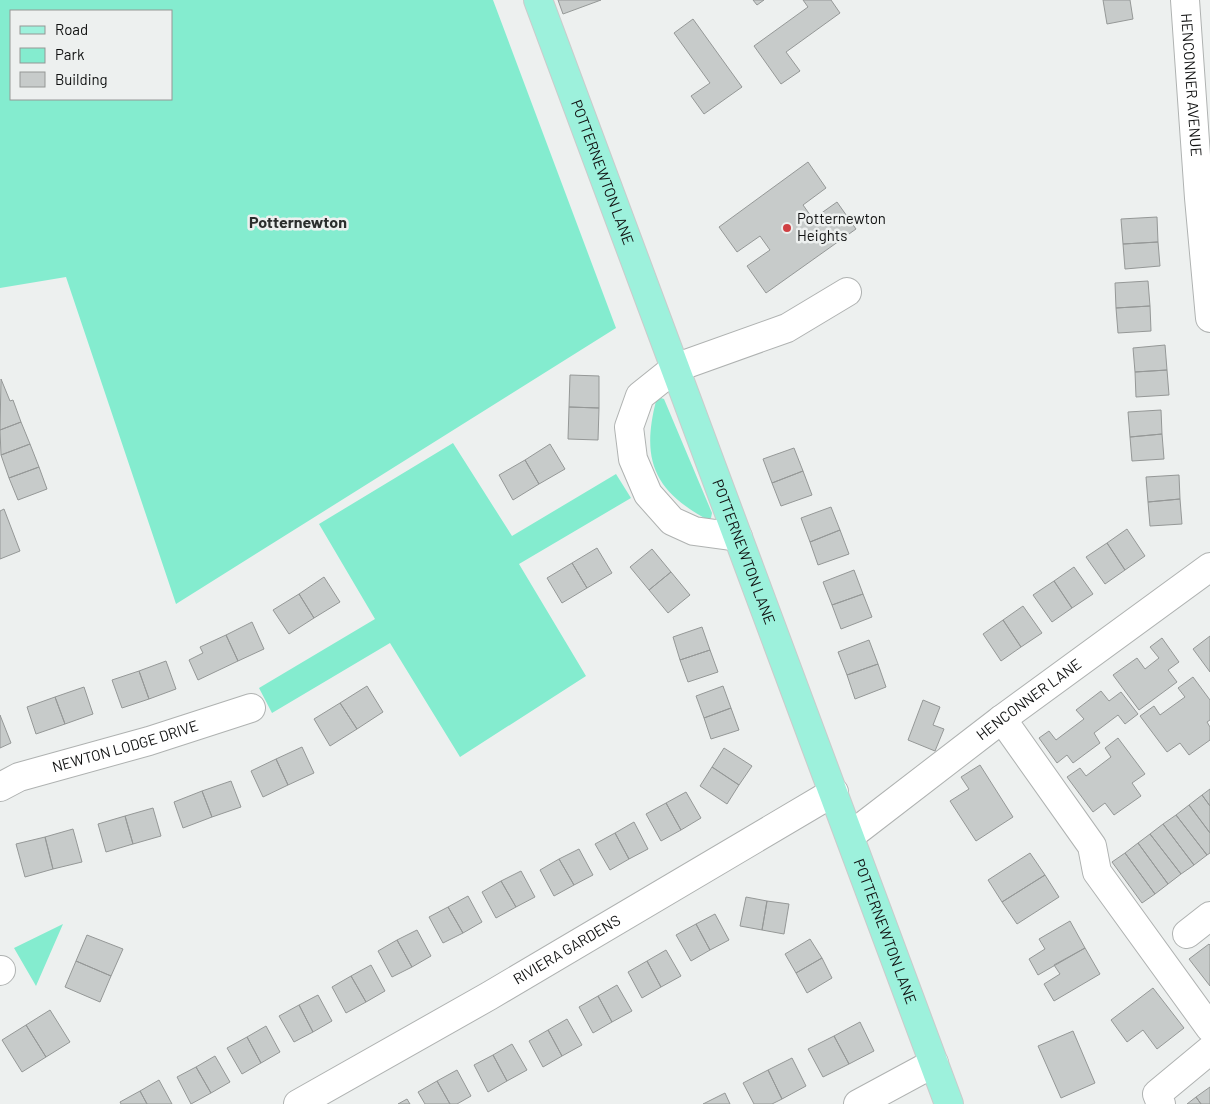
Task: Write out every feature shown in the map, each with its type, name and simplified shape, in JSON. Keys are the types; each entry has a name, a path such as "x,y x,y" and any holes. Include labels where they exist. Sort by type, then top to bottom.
{"main road":[{"name":"POTTERNEWTON LANE","path":"538,0 949,1104"}],"street":[{"name":"HENCONNER AVENUE","path":"1185,0 1204,195 1210,318"},
{"path":"738,537 694,532 672,521 648,494 633,458 629,427 640,396 675,368 787,328 847,292"},
{"name":"HENCONNER LANE","path":"850,836 1002,719 1210,568"},
{"name":"NEWTON LODGE DRIVE","path":"0,786 19,777 149,741 251,708"},
{"path":"1002,719 1092,846 1097,872 1210,1028"},
{"name":"RIVIERA GARDENS","path":"298,1104 489,996 834,792"},
{"path":"1186,934 1210,916"},
{"path":"1159,1099 1210,1050"},
{"path":"858,1104 934,1063"}],"green space":[{"path":"0,0 493,0 616,328 176,604 66,277 0,288"},
{"path":"661,398 664,399 712,513 711,518 708,520 675,497 656,472 650,440 656,401"},
{"path":"453,443 512,536 616,474 631,498 519,564 586,676 460,757 390,643 272,713 259,688 375,619 319,524"},
{"path":"63,924 36,986 14,948"}],"building":[{"path":"558,0 601,0 563,14"},
{"path":"753,0 764,0 757,5"},
{"path":"803,0 831,0 840,13 786,52 800,71 781,84 754,46 808,7"},
{"path":"1103,0 1130,0 1133,19 1107,24"},
{"path":"693,19 742,87 704,114 691,96 710,83 674,33"},
{"name":"Potternewton Heights","path":"808,162 826,188 803,205 813,219 837,202 856,229 766,293 747,266 770,250 760,236 737,252 719,227"},
{"path":"1157,217 1158,242 1123,244 1121,219"},
{"path":"1158,242 1160,266 1125,269 1123,244"},
{"path":"1148,281 1150,306 1116,308 1115,283"},
{"path":"1150,306 1151,331 1118,333 1116,308"},
{"path":"1165,345 1167,370 1135,372 1133,348"},
{"path":"1167,370 1169,395 1136,397 1135,372"},
{"path":"570,375 599,376 599,408 569,407"},
{"path":"1,379 10,401 13,400 21,422 0,430"},
{"path":"569,407 599,408 598,440 568,439"},
{"path":"1161,410 1162,434 1130,437 1128,412"},
{"path":"21,422 30,444 1,455 0,430"},
{"path":"1162,434 1164,459 1132,461 1130,437"},
{"path":"30,444 39,467 9,478 1,455"},
{"path":"550,444 565,469 539,484 525,460"},
{"path":"794,448 803,471 772,483 763,459"},
{"path":"525,460 539,484 513,500 499,475"},
{"path":"39,467 47,489 18,500 9,478"},
{"path":"803,471 812,495 781,506 772,483"},
{"path":"1179,475 1180,499 1148,502 1146,477"},
{"path":"1180,499 1182,524 1150,526 1148,502"},
{"path":"831,507 840,530 810,542 801,518"},
{"path":"4,509 20,551 0,559 0,511"},
{"path":"1127,529 1145,556 1125,570 1107,543"},
{"path":"840,530 849,554 818,565 810,542"},
{"path":"1107,543 1125,570 1105,584 1086,557"},
{"path":"597,548 612,573 587,588 572,563"},
{"path":"652,549 671,572 649,590 630,567"},
{"path":"572,563 587,588 562,603 547,578"},
{"path":"1074,567 1093,594 1072,608 1054,581"},
{"path":"854,570 863,594 832,605 823,582"},
{"path":"671,572 690,595 668,613 649,590"},
{"path":"324,577 340,602 314,618 299,594"},
{"path":"1054,581 1072,608 1052,622 1033,595"},
{"path":"299,594 314,618 289,634 273,610"},
{"path":"863,594 872,617 841,629 832,605"},
{"path":"1023,606 1042,633 1021,647 1003,620"},
{"path":"1003,620 1021,647 1001,661 983,634"},
{"path":"252,622 264,649 238,661 226,635"},
{"path":"702,627 710,650 680,660 673,637"},
{"path":"226,635 238,661 198,680 189,660 203,653 200,647"},
{"path":"1210,636 1210,672 1193,649"},
{"path":"1162,638 1179,662 1168,670 1177,682 1139,710 1113,675 1137,658 1145,669 1159,658 1150,647"},
{"path":"869,640 878,664 847,675 838,652"},
{"path":"710,650 718,672 688,682 680,660"},
{"path":"166,661 176,689 149,699 139,671"},
{"path":"878,664 886,687 855,699 847,675"},
{"path":"139,671 149,699 122,708 112,680"},
{"path":"1193,677 1210,700 1210,720 1207,722 1210,727 1210,740 1189,755 1180,743 1167,752 1140,716 1154,706 1160,715 1185,697 1178,688"},
{"path":"367,686 383,712 357,729 340,703"},
{"path":"723,686 731,708 704,718 696,696"},
{"path":"84,687 93,714 65,724 55,697"},
{"path":"1101,691 1109,701 1121,692 1138,714 1125,724 1118,715 1094,733 1100,743 1073,763 1067,755 1057,763 1039,738 1049,731 1056,740 1084,719 1076,710"},
{"path":"55,697 65,724 36,734 27,707"},
{"path":"923,700 940,707 933,725 944,729 935,751 908,740"},
{"path":"340,703 357,729 330,746 314,719"},
{"path":"731,708 739,730 711,739 704,718"},
{"path":"0,715 11,743 0,748"},
{"path":"1118,738 1145,774 1132,783 1141,796 1114,815 1105,803 1093,812 1067,777 1080,768 1086,776 1111,757 1105,748"},
{"path":"302,747 314,773 288,785 276,759"},
{"path":"724,748 752,766 739,785 712,767"},
{"path":"276,759 288,785 263,797 251,771"},
{"path":"980,765 1013,817 976,841 950,801 969,789 961,777"},
{"path":"712,767 739,785 727,804 700,786"},
{"path":"231,781 241,807 212,817 202,791"},
{"path":"1210,789 1210,806 1202,795"},
{"path":"202,791 212,817 183,828 174,802"},
{"path":"686,792 701,818 681,830 666,803"},
{"path":"1202,795 1210,806 1210,833 1189,805"},
{"path":"666,803 681,830 661,841 646,814"},
{"path":"1189,805 1210,833 1210,853 1207,855 1176,815"},
{"path":"153,808 161,836 133,844 125,816"},
{"path":"1176,815 1207,855 1194,865 1163,824"},
{"path":"125,816 133,844 106,852 98,824"},
{"path":"634,822 648,849 629,859 615,833"},
{"path":"1163,824 1194,865 1181,874 1150,834"},
{"path":"73,829 82,862 53,869 45,837"},
{"path":"615,833 629,859 610,870 595,844"},
{"path":"1150,834 1181,874 1168,884 1138,843"},
{"path":"45,837 53,869 25,877 16,844"},
{"path":"1138,843 1168,884 1155,894 1125,853"},
{"path":"579,849 593,875 574,885 559,859"},
{"path":"1030,853 1045,875 1002,902 988,880"},
{"path":"1125,853 1155,894 1142,903 1112,862"},
{"path":"559,859 574,885 554,896 540,870"},
{"path":"521,871 535,897 516,907 501,881"},
{"path":"1045,875 1059,897 1017,924 1002,902"},
{"path":"501,881 516,907 496,918 482,892"},
{"path":"468,896 482,922 463,933 448,907"},
{"path":"746,897 767,901 762,930 740,926"},
{"path":"767,901 789,904 784,934 762,930"},
{"path":"448,907 463,933 443,943 429,917"},
{"path":"715,914 729,940 710,950 696,924"},
{"path":"1070,921 1085,948 1038,975 1029,959 1045,949 1039,939"},
{"path":"696,924 710,950 691,961 676,935"},
{"path":"417,930 431,956 412,967 397,940"},
{"path":"87,935 123,949 111,976 76,961"},
{"path":"810,939 822,958 796,973 785,954"},
{"path":"397,940 412,967 392,977 378,951"},
{"path":"1210,945 1210,986 1189,959"},
{"path":"1085,948 1100,974 1054,1001 1044,984 1060,974 1054,965"},
{"path":"666,950 681,976 661,987 647,961"},
{"path":"822,958 832,978 807,993 796,973"},
{"path":"76,961 111,976 100,1002 65,987"},
{"path":"647,961 661,987 642,998 628,972"},
{"path":"371,965 385,991 366,1002 351,976"},
{"path":"351,976 366,1002 346,1013 332,987"},
{"path":"617,985 632,1011 612,1022 598,996"},
{"path":"1153,988 1184,1028 1157,1049 1143,1030 1127,1042 1111,1020"},
{"path":"318,995 332,1021 313,1032 299,1005"},
{"path":"598,996 612,1022 593,1033 579,1007"},
{"path":"299,1005 313,1032 294,1042 279,1016"},
{"path":"50,1010 70,1042 46,1057 26,1025"},
{"path":"567,1019 582,1045 562,1056 548,1030"},
{"path":"860,1022 874,1051 849,1064 834,1036"},
{"path":"26,1025 46,1057 22,1072 2,1040"},
{"path":"266,1026 280,1052 261,1063 247,1037"},
{"path":"548,1030 562,1056 543,1067 529,1041"},
{"path":"1073,1031 1095,1083 1061,1098 1038,1046"},
{"path":"834,1036 849,1064 823,1077 808,1049"},
{"path":"247,1037 261,1063 242,1074 227,1048"},
{"path":"512,1044 527,1070 507,1081 493,1055"},
{"path":"493,1055 507,1081 488,1092 474,1065"},
{"path":"215,1056 230,1082 211,1093 196,1067"},
{"path":"792,1058 806,1086 782,1099 768,1070"},
{"path":"196,1067 211,1093 191,1104 177,1077"},
{"path":"457,1070 471,1096 457,1104 450,1104 437,1081"},
{"path":"768,1070 782,1099 772,1104 754,1104 743,1083"},
{"path":"159,1080 172,1104 147,1104 140,1091"},
{"path":"437,1081 450,1104 425,1104 418,1092"},
{"path":"1210,1087 1210,1104 1201,1104 1196,1097"},
{"path":"140,1091 147,1104 121,1104 120,1102"},
{"path":"725,1093 730,1104 703,1104"},
{"path":"1196,1097 1201,1104 1187,1104"},
{"path":"407,1099 410,1104 398,1104"}],"place":[{"name":"Potternewton Heights","path":"787,228"}],"district":[{"name":"Potternewton","path":"298,222"}]}
